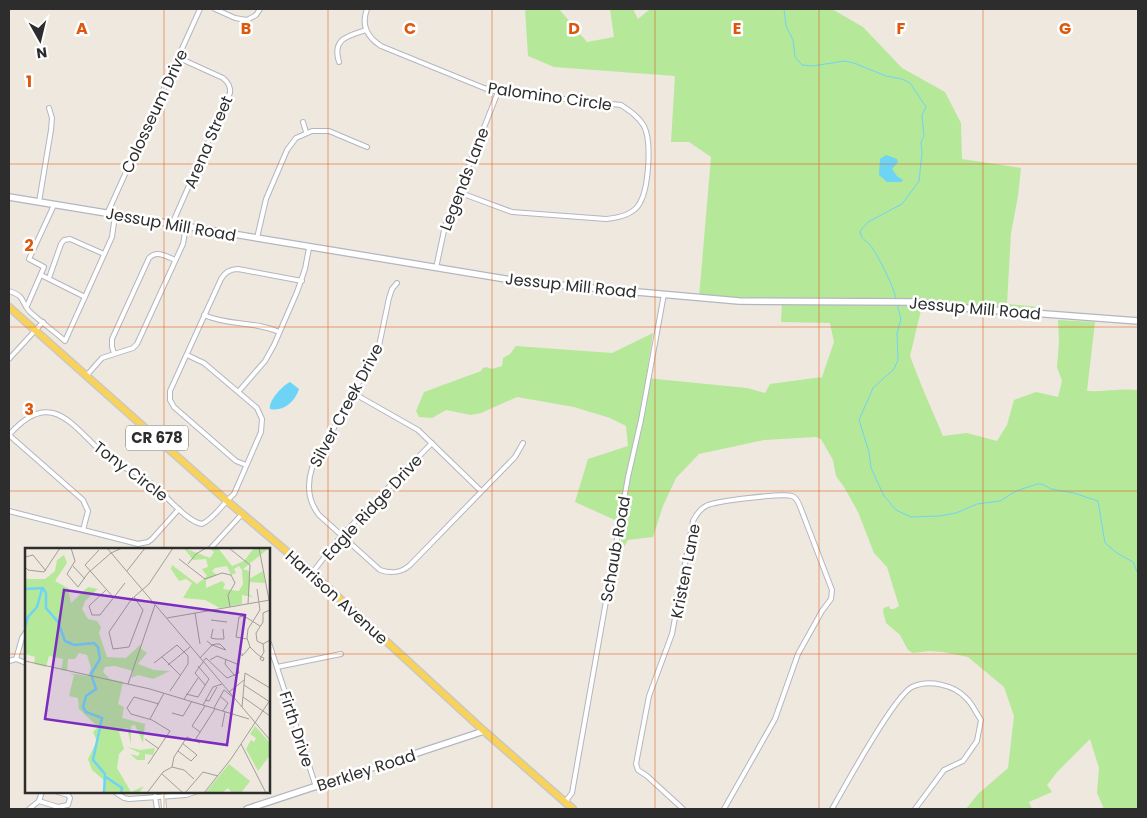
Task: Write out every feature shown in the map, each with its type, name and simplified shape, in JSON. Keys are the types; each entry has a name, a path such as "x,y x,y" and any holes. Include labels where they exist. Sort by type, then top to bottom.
{"main road":[{"name":"Harrison Avenue","path":"9,307 226,500 312,572 484,731 573,809"}],"street":[{"name":"Colosseum Drive","path":"107,214 200,9"},
{"path":"215,9 235,18 247,20 260,9"},
{"path":"339,62 336,51 339,43 348,36 366,30 364,22 367,9"},
{"name":"Palomino Circle","path":"366,30 371,39 381,46 474,84 498,92 613,103 621,105 630,111 644,126 649,143 645,186 637,207 616,218 606,220 512,212 458,192"},
{"name":"Arena Street","path":"172,224 230,93 227,81 223,78 179,58"},
{"name":"Legends Lane","path":"436,268 445,226 498,92"},
{"path":"39,202 52,118 49,108"},
{"path":"303,122 306,132"},
{"path":"257,239 262,208 287,150 296,138 306,132 329,131 367,147"},
{"name":"Jessup Mill Road","path":"9,197 524,282 762,301 907,301 952,307 1138,322"},
{"path":"52,270 30,259 30,257 54,204"},
{"path":"9,291 21,296 30,312 65,341 114,232 115,215"},
{"path":"87,375 98,360 133,348 137,344 183,244 186,227"},
{"path":"49,278 64,240 70,239 104,254"},
{"path":"239,391 265,361 280,332 302,280 309,248"},
{"path":"114,353 112,339 149,258 159,254 175,260"},
{"path":"27,306 44,267"},
{"path":"246,465 236,461 171,402 170,391 222,277 231,270 241,269 302,280"},
{"path":"41,274 85,297"},
{"name":"Silver Creek Drive","path":"397,283 392,289 389,298 379,346 309,476 309,492 315,510 380,570 399,572 410,565 515,457 523,443"},
{"name":"Schaub Road","path":"565,802 572,793 628,477 643,412 664,294"},
{"path":"204,315 219,320 280,332"},
{"path":"9,359 43,322"},
{"path":"187,354 204,363 239,391 259,410 262,419 261,432 234,494 226,500"},
{"path":"353,393 411,424 481,491"},
{"name":"Tony Circle","path":"9,435 29,416 44,411 58,414 113,462 144,478 198,523 202,524 211,518 226,500"},
{"path":"9,435 83,500 88,511 83,530"},
{"name":"Eagle Ridge Drive","path":"312,572 342,536 432,443"},
{"name":"Kristen Lane","path":"683,809 638,770 636,764 649,696 672,634 693,521 703,508 714,503 773,496 792,496 798,502 833,595 798,654 775,719 766,738 724,809"},
{"name":"Tony Circle","path":"9,512 131,544 144,544 152,539 179,509"},
{"path":"211,548 243,513"},
{"path":"16,659 25,634"},
{"name":"Firth Drive","path":"270,646 316,787"},
{"path":"277,667 341,654"},
{"path":"9,661 16,659 25,663"},
{"path":"832,809 871,742 901,696 912,687 930,684 948,686 966,698 981,720 977,741 963,761 944,770 915,809"},
{"name":"Berkley Road","path":"247,809 484,731"},
{"path":"29,809 39,801 42,793"},
{"path":"39,801 58,807 68,805 70,798 68,795 61,793"},
{"path":"117,793 124,798 130,799 192,793"},
{"path":"155,796 157,809"},
{"path":"163,796 164,809"}],"green space":[{"path":"525,9 559,9 587,42 614,37 610,9 633,9 638,19 650,9 832,9 863,27 902,68 945,92 961,123 962,159 1021,168 1011,233 1007,304 1039,307 1039,309 1028,309 1025,317 974,314 922,306 910,356 943,436 967,433 997,441 1007,425 1014,400 1036,392 1058,397 1062,381 1057,367 1058,320 1095,322 1087,391 1138,390 1138,809 1104,809 1097,793 1099,768 1090,739 1058,771 1047,785 1052,792 1029,802 1032,809 966,809 978,794 1008,768 1014,716 1004,687 968,657 943,652 913,653 908,650 900,635 886,623 884,608 889,606 890,609 894,609 899,606 887,567 874,553 858,512 836,476 833,460 821,439 816,437 764,440 699,454 676,478 663,506 653,537 628,540 622,550 619,551 624,523 575,502 588,459 628,446 626,426 610,418 574,407 517,397 481,413 471,415 446,410 432,418 419,417 416,411 424,392 481,371 483,368 492,369 502,366 503,358 510,354 516,346 612,353 653,333 646,378 747,388 765,393 770,384 822,377 834,342 830,323 781,322 782,302 699,298 711,157 689,142 671,142 675,76 554,67 528,56"}],"water":[{"path":"886,155 897,159 898,162 892,169 903,180 901,182 887,182 879,175 880,159"},
{"path":"290,382 299,389 295,398 284,407 275,410 270,409 271,402 276,394"}],"waterway":[{"path":"784,9 786,26 793,40 795,57 802,65 813,66 844,61 886,76 902,79 910,83 926,107 922,115 924,136 921,142 922,153 919,181 902,204 868,222 860,231 882,264 893,288 896,300"},
{"path":"897,304 901,319 897,333 898,360 894,369 873,388 859,420 869,452 871,468 884,496 896,510 911,517 956,513 977,504 1000,501 1016,491 1042,484 1051,489 1074,493 1098,501 1105,543 1117,553 1133,562 1138,574"}]}
